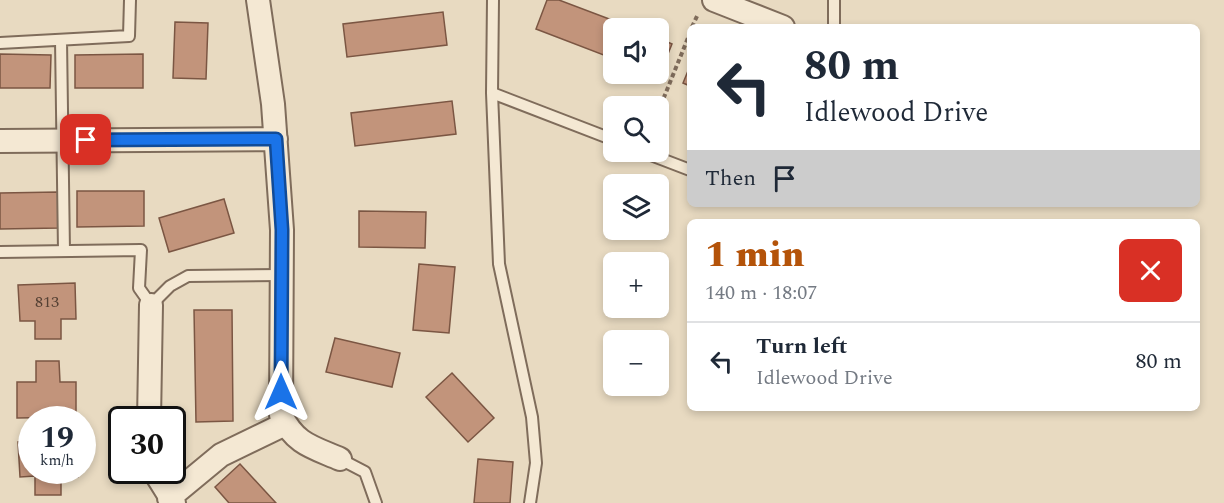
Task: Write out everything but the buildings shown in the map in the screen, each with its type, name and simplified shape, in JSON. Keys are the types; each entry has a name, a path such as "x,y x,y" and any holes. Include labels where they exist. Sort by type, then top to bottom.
{"street":[{"path":"258,0 276,139 282,275 281,416 289,431 301,442 340,459"},
{"path":"714,0 775,24"},
{"path":"0,141 276,139"},
{"path":"149,406 151,305"},
{"path":"162,484 171,500 222,455 285,424"}],"lane":[{"path":"0,43 129,36 130,0"},
{"path":"493,0 492,93 499,264 532,417 536,463 531,503"},
{"path":"834,0 834,24"},
{"path":"61,40 64,251"},
{"path":"492,93 603,136"},
{"path":"669,162 687,169"},
{"path":"0,252 141,250 139,288 151,305 170,286 188,276 282,275"},
{"path":"340,459 365,472 376,503"}],"path":[{"path":"664,96 687,40"}],"route":[{"path":"86,140 276,139 282,230 281,392"}]}
